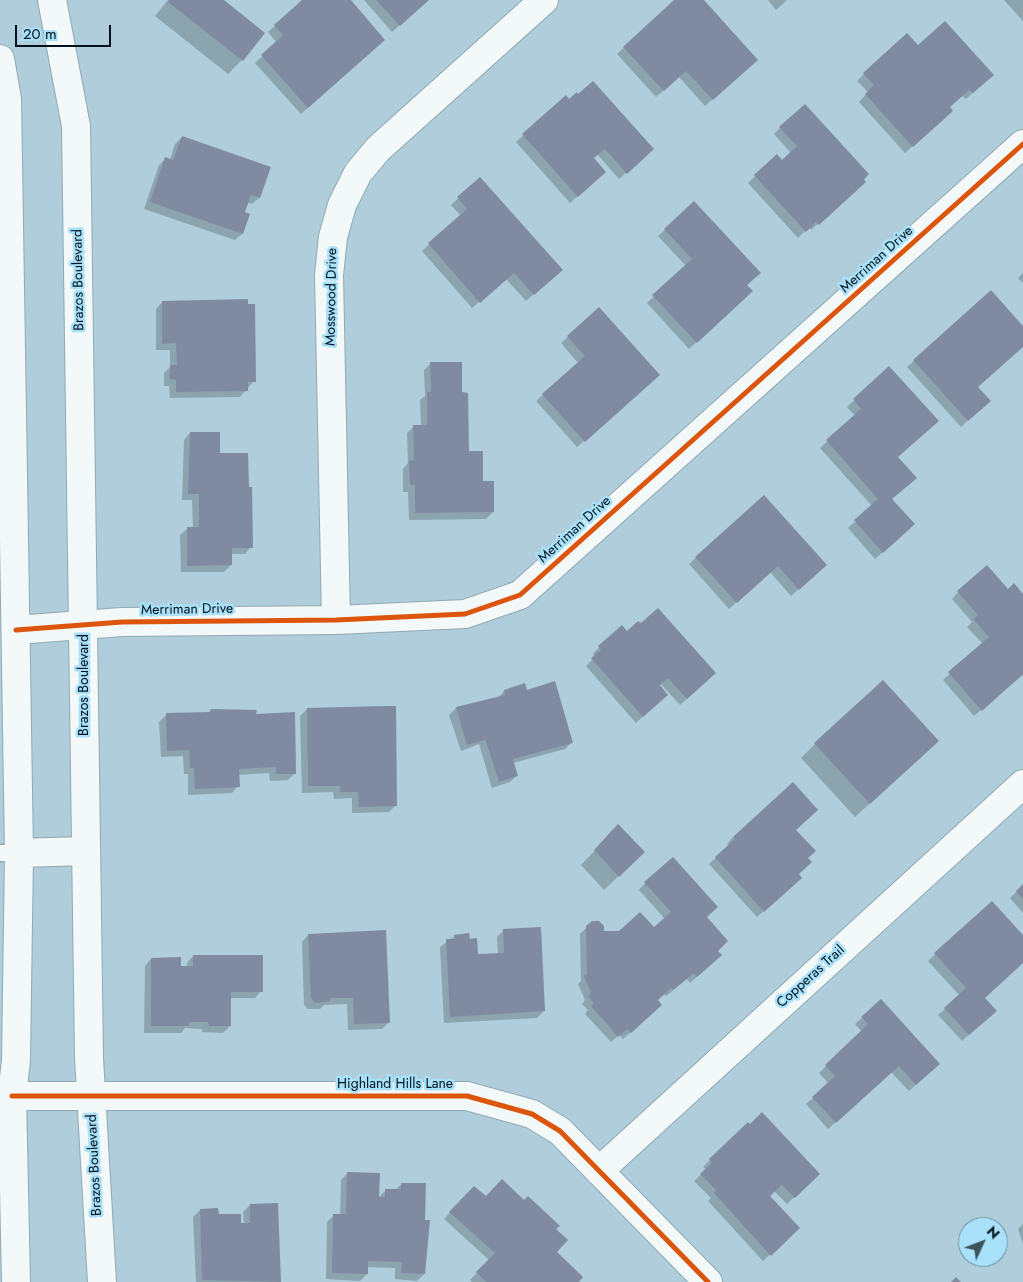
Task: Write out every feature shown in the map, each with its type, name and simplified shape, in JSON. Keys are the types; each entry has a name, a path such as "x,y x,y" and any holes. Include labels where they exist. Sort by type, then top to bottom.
{"street":[{"name":"Brazos Boulevard","path":"52,0 76,126 84,624 85,851 91,1095 102,1282"},
{"name":"Mosswood Drive","path":"336,620 330,275 333,237 342,205 358,173 378,149 544,0"},
{"path":"0,59 7,99 13,537 8,629 10,853 16,1060 12,1096 16,1282"},
{"name":"Merriman Drive","path":"8,629 84,624 336,620 465,614 520,595 1023,144"},
{"name":"Copperas Trail","path":"599,1170 1023,784"},
{"path":"10,853 85,851"},
{"name":"Highland Hills Lane","path":"12,1096 467,1096 532,1114 560,1132 708,1282"}],"building":[{"path":"169,0 224,0 265,33 243,61 168,2"},
{"path":"302,0 351,0 385,40 308,108 261,55 283,35 274,25"},
{"path":"376,0 429,0 400,26"},
{"path":"674,0 704,0 758,60 713,100 686,71 664,91 623,47"},
{"path":"945,21 994,75 973,93 969,90 950,107 953,111 913,147 865,94 874,85 863,73 907,33 918,45"},
{"path":"593,81 654,149 627,174 605,149 594,158 606,172 578,197 522,134 566,95 569,99"},
{"path":"805,104 869,174 864,179 866,182 819,225 816,222 806,232 754,175 777,154 782,160 797,146 779,127"},
{"path":"182,136 271,167 260,198 251,195 245,212 250,214 243,234 150,202 165,157 173,160"},
{"path":"480,177 563,270 534,295 514,273 480,303 428,243 467,209 457,197"},
{"path":"694,201 761,273 747,285 753,291 697,343 652,295 692,259 664,229"},
{"path":"991,290 1023,326 1023,347 978,387 991,401 968,421 913,360"},
{"path":"248,299 248,304 255,304 256,382 248,382 248,391 176,392 176,380 170,379 170,365 177,365 176,343 162,344 162,301"},
{"path":"599,307 660,375 585,442 542,394 585,356 567,336"},
{"path":"430,362 462,362 462,392 468,393 469,451 483,451 483,481 494,481 494,512 415,513 415,485 410,485 409,461 414,460 413,425 427,425 427,392 431,392"},
{"path":"889,366 939,421 898,457 917,478 892,499 915,524 883,553 854,520 878,499 826,440 861,409 853,399"},
{"path":"190,432 220,432 220,453 248,453 249,487 252,487 253,548 232,548 232,565 187,566 187,527 199,527 199,494 188,494"},
{"path":"764,495 827,565 799,590 778,566 737,603 695,557"},
{"path":"987,565 1008,589 1014,583 1023,594 1023,674 982,711 948,672 989,637 973,619 978,615 957,591"},
{"path":"658,608 716,673 687,699 668,678 660,685 668,695 643,717 591,658 601,650 598,646 622,625 627,631 638,621 641,623"},
{"path":"883,680 939,741 870,804 814,743"},
{"path":"555,681 573,743 513,759 518,776 499,782 483,732 485,740 467,745 456,707 505,695 504,690 525,683 527,690"},
{"path":"396,706 397,806 359,807 358,792 340,792 340,786 308,786 307,708"},
{"path":"211,709 257,710 256,714 295,712 296,774 276,774 276,767 239,769 240,787 195,789 194,768 190,768 189,750 167,751 166,713 210,712"},
{"path":"793,782 818,810 796,830 816,851 808,858 812,862 799,874 802,878 764,912 715,857 735,839 733,837"},
{"path":"618,824 645,852 619,877 594,850"},
{"path":"673,857 718,907 707,917 728,941 718,951 722,955 704,971 697,977 694,973 673,990 671,988 658,1000 662,1005 631,1033 627,1029 618,1037 591,1006 594,1003 588,996 591,993 584,976 587,975 586,926 592,921 599,921 604,926 604,931 619,931 640,912 654,927 671,912 644,882"},
{"path":"1023,884 1023,899 1016,891"},
{"path":"992,901 1023,935 1023,963 985,998 997,1011 969,1035 944,1008 966,988 934,953"},
{"path":"541,927 545,1011 450,1017 446,939 455,939 454,935 469,933 470,939 477,938 478,954 504,953 503,929"},
{"path":"386,930 390,1023 354,1024 353,998 331,998 328,1002 315,1003 311,998 308,934"},
{"path":"193,955 263,955 263,992 231,992 231,1026 209,1026 208,1022 189,1022 189,1026 151,1026 151,958 181,957 181,966 193,966"},
{"path":"881,999 940,1064 916,1085 899,1066 836,1123 812,1097 835,1076 825,1065 868,1024 861,1017"},
{"path":"762,1112 820,1174 795,1198 782,1185 770,1196 800,1228 771,1256 714,1193 716,1190 700,1174 712,1163 709,1159 748,1122 750,1124"},
{"path":"347,1172 380,1173 379,1197 385,1197 385,1189 401,1189 401,1183 426,1183 425,1220 430,1220 425,1274 401,1273 402,1262 368,1261 368,1274 332,1273 333,1214 346,1214"},
{"path":"502,1179 524,1200 528,1196 560,1226 556,1229 568,1240 557,1252 583,1277 579,1282 486,1282 476,1272 495,1253 449,1212 474,1186 486,1196"},
{"path":"278,1203 281,1282 202,1280 200,1209 218,1208 219,1214 241,1214 241,1223 250,1223 250,1204"},
{"path":"956,1277 961,1282 951,1282"}],"cycle path":[{"path":"16,630 122,622 336,620 465,614 520,595 1023,144"},
{"path":"12,1096 467,1096 532,1114 560,1131 708,1282"}]}
